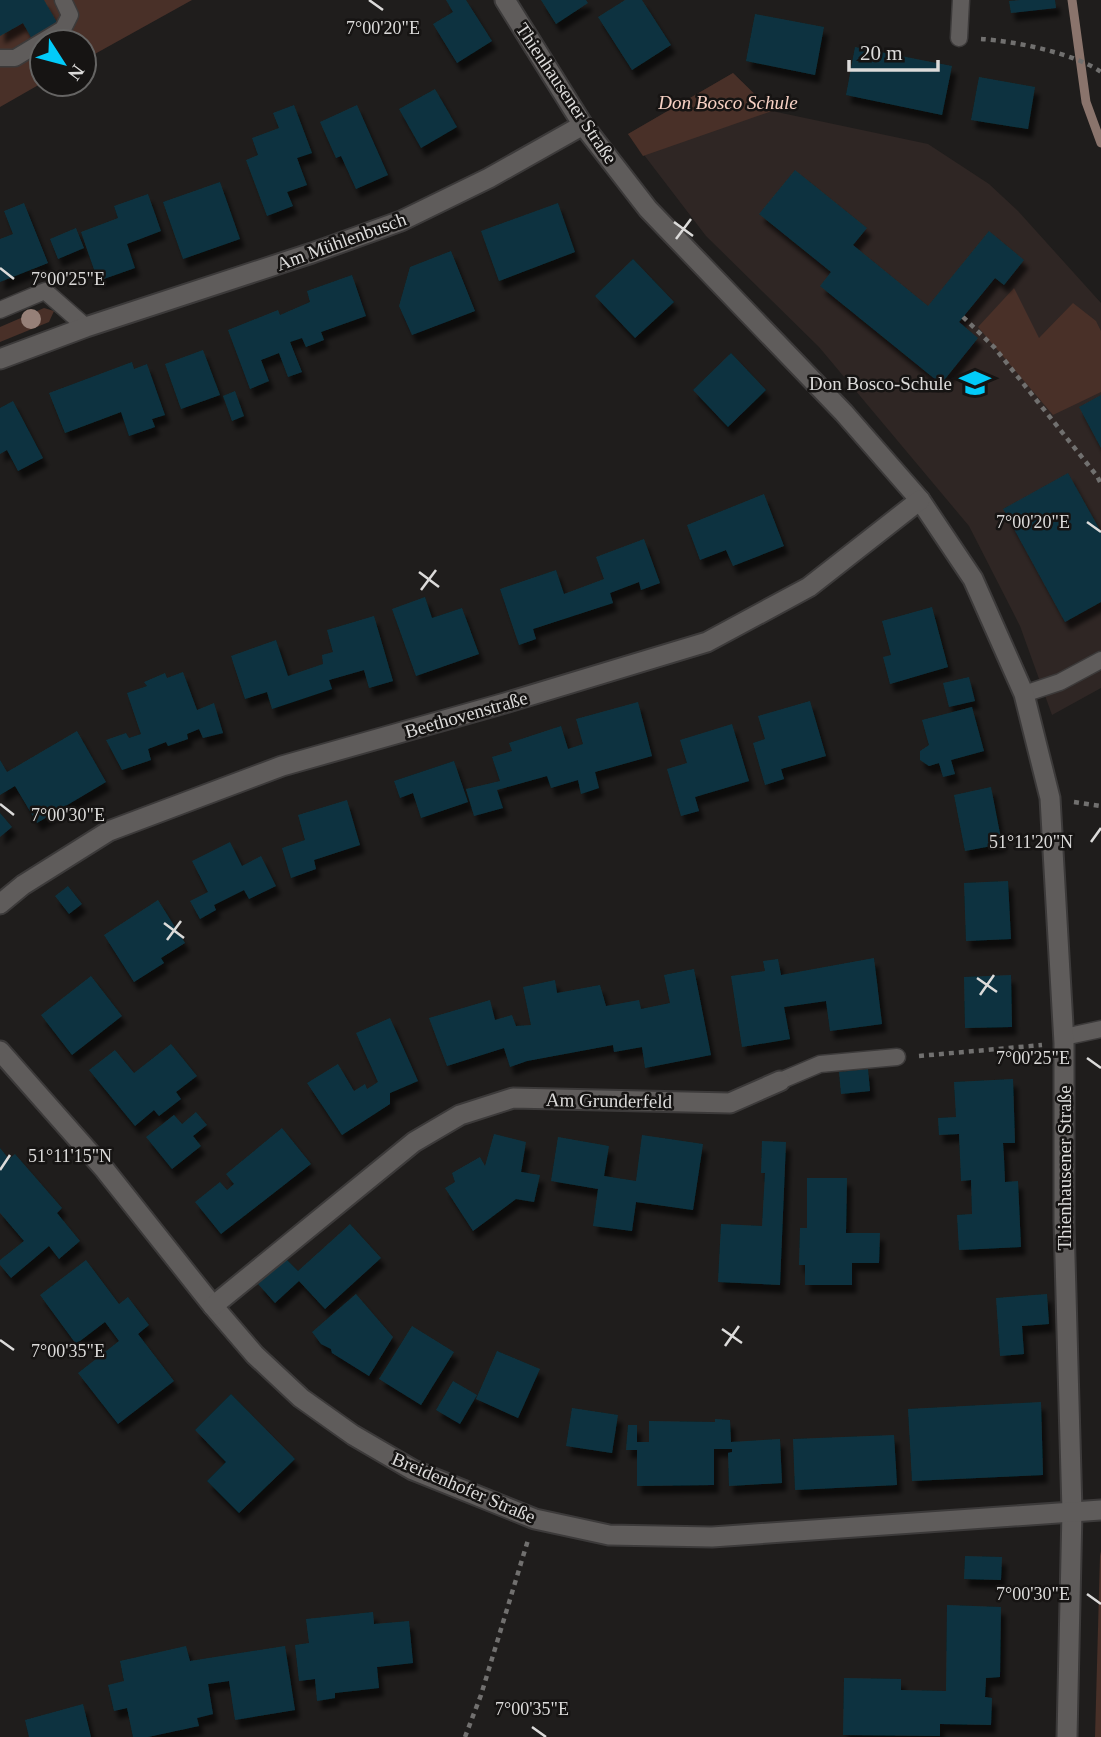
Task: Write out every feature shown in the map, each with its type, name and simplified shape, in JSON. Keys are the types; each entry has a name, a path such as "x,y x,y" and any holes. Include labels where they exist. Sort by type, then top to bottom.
{"street":[{"name":"Thienhausener Straße","path":"505,0 583,125 648,209 844,413 920,500 974,579 1024,694 1050,798 1064,1040 1064,1222 1072,1511 1068,1737"},
{"name":"Am Mühlenbusch","path":"0,359 86,327 401,221 489,178 583,125"},
{"name":"Beethovenstraße","path":"0,904 23,885 109,831 282,766 707,642 809,587 920,500"},
{"name":"Breidenhofer Straße","path":"0,1051 105,1170 255,1356 301,1398 353,1436 413,1470 535,1519 609,1535 712,1537 1101,1510"},
{"name":"Am Grunderfeld","path":"213,1306 414,1142 460,1115 513,1098 730,1103 780,1081"}],"lane":[{"path":"0,58 15,58 63,29 70,15 63,0"},
{"path":"959,38 961,0"},
{"path":"0,310 45,291 86,327"},
{"path":"1024,694 1060,682 1101,660"},
{"path":"1064,1040 1101,1029"},
{"name":"Am Grunderfeld","path":"780,1081 820,1064 897,1058"}],"path":[{"path":"959,38 998,40 1074,58 1101,72"},
{"path":"963,317 994,347 1101,484"},
{"path":"897,1058 1064,1040"},
{"path":"465,1737 481,1695 535,1519"}],"shaded area":[{"name":"Don Bosco-Schule","path":"733,73 772,111 928,144 989,184 1018,211 1101,303 1101,688 1052,715 1020,626 969,526 819,347 706,236 628,134"}],"green space":[{"path":"0,0 192,0 98,52 98,28 28,28 28,91 0,107"},
{"name":"Don Bosco Schule","path":"733,73 772,111 643,156 628,134"},
{"path":"1014,288 1039,338 1073,303 1096,321 1101,331 1101,392 1053,415 978,327"},
{"path":"44,308 54,311 49,322 0,342 0,327"},
{"path":"1101,1551 1101,1737 1095,1737 1100,1556"}],"building":[{"path":"0,0 44,0 58,24 51,28 28,28 28,32 23,23 0,36"},
{"path":"446,0 466,0 492,41 457,63 433,24 453,12"},
{"path":"541,0 586,0 588,3 556,24"},
{"path":"625,0 642,0 671,45 632,70 598,17"},
{"path":"1055,0 1056,8 1011,13 1009,1"},
{"path":"755,14 824,27 815,75 746,61"},
{"path":"855,47 952,66 942,115 846,95"},
{"path":"979,77 1035,87 1028,129 971,120"},
{"path":"435,89 457,127 421,148 399,109"},
{"path":"294,105 312,153 297,158 307,185 287,192 293,206 267,216 246,160 258,155 252,138 279,128 273,113"},
{"path":"357,105 388,175 356,189 341,156 336,158 320,122"},
{"path":"795,170 867,228 853,245 928,306 989,231 1024,260 1004,285 995,278 959,322 978,338 941,384 820,286 831,272 759,214"},
{"path":"220,182 240,239 183,259 163,202"},
{"path":"148,194 161,231 127,244 135,268 98,281 81,232 118,218 114,206"},
{"path":"24,203 48,263 0,282 0,239 13,234 4,211"},
{"path":"558,203 575,252 499,281 481,231"},
{"path":"76,228 84,248 58,259 50,239"},
{"path":"451,251 475,311 412,335 399,306 410,267"},
{"path":"633,259 674,302 635,338 595,296"},
{"path":"352,275 366,316 321,332 324,340 306,347 302,338 290,342 302,372 288,377 279,353 261,360 269,381 250,389 228,330 278,310 280,315 310,302 307,291"},
{"path":"203,350 220,395 181,409 165,364"},
{"path":"731,353 766,390 728,427 693,390"},
{"path":"132,362 134,369 147,364 165,415 152,419 155,427 129,436 121,412 65,433 49,393"},
{"path":"235,391 244,416 232,421 223,396"},
{"path":"1101,395 1101,448 1079,407"},
{"path":"13,401 43,458 18,471 7,450 0,454 0,408"},
{"path":"1068,473 1101,532 1101,602 1065,622 1003,509"},
{"path":"764,494 784,546 733,566 726,550 700,560 687,525"},
{"path":"644,539 660,583 641,590 639,582 610,593 613,603 533,629 536,639 519,645 500,589 556,570 564,594 604,579 596,557"},
{"path":"425,597 432,618 462,608 479,654 416,676 392,609"},
{"path":"932,607 948,667 890,684 883,657 891,655 882,621"},
{"path":"374,616 393,681 369,688 364,670 329,680 332,689 272,709 267,692 245,699 231,656 276,640 288,676 323,664 322,655 333,652 327,630"},
{"path":"183,672 197,710 214,703 223,733 203,738 199,729 187,734 188,739 168,746 166,742 148,749 151,760 122,770 106,740 126,733 129,738 141,734 127,693 147,686 144,682 165,673 167,678"},
{"path":"969,677 975,701 949,707 943,683"},
{"path":"810,701 826,756 781,769 784,779 765,785 753,743 765,739 758,716"},
{"path":"638,702 652,756 595,772 599,788 581,794 578,780 551,788 547,776 497,790 503,808 474,816 466,789 500,781 492,757 512,751 509,743 561,726 568,749 583,744 576,719"},
{"path":"972,707 984,751 951,760 955,774 943,777 939,763 929,766 920,760 920,751 929,745 922,720"},
{"path":"732,724 749,781 695,797 699,811 681,816 667,769 687,763 680,740"},
{"path":"77,731 106,782 37,823 15,786 0,795 0,760 7,772"},
{"path":"454,761 468,802 421,818 413,793 400,798 394,781"},
{"path":"991,787 1002,844 965,851 954,795"},
{"path":"347,800 360,845 314,860 316,869 291,878 282,848 305,840 298,815"},
{"path":"0,813 12,827 0,837"},
{"path":"230,842 242,866 261,856 276,886 249,899 244,890 214,905 216,910 200,919 190,901 208,892 192,861"},
{"path":"1008,881 1011,939 966,941 964,883"},
{"path":"68,886 82,904 69,914 55,896"},
{"path":"158,900 185,943 161,958 164,963 134,982 104,935"},
{"path":"874,958 882,1024 830,1031 826,1001 784,1007 790,1039 742,1047 731,976 765,971 763,961 778,959 781,975"},
{"path":"694,969 711,1055 645,1068 642,1047 614,1052 613,1045 527,1061 510,1067 504,1048 447,1066 429,1018 490,1000 495,1020 512,1015 516,1026 531,1025 523,987 555,980 557,993 600,985 606,1006 639,1000 641,1009 670,1003 664,975"},
{"path":"1011,975 1012,1027 965,1028 964,977"},
{"path":"91,976 122,1016 72,1055 41,1015"},
{"path":"390,1018 418,1081 390,1093 390,1104 342,1135 307,1083 338,1064 354,1091 365,1084 367,1089 378,1082 356,1033"},
{"path":"171,1044 197,1076 176,1092 181,1099 159,1116 154,1110 135,1126 89,1070 115,1050 134,1073"},
{"path":"868,1069 870,1091 841,1094 839,1072"},
{"path":"1013,1079 1015,1143 1003,1143 1005,1182 1018,1181 1021,1247 959,1250 957,1215 972,1214 971,1180 961,1181 959,1134 939,1135 938,1118 956,1117 954,1082"},
{"path":"196,1112 207,1125 193,1136 201,1146 172,1169 146,1137 174,1115 182,1124"},
{"path":"282,1128 311,1164 221,1234 195,1202 220,1182 227,1190 234,1184 226,1174"},
{"path":"494,1134 526,1142 521,1172 540,1175 534,1202 516,1199 473,1231 445,1188 455,1182 452,1173 480,1157 485,1166"},
{"path":"642,1135 703,1144 693,1210 636,1202 632,1231 593,1226 598,1189 551,1181 558,1137 609,1146 604,1176 636,1181"},
{"path":"762,1141 786,1142 780,1285 718,1282 721,1224 762,1226 765,1173 761,1173"},
{"path":"0,1148 9,1159 15,1154 62,1208 57,1213 80,1241 59,1259 49,1246 11,1278 0,1265 0,1260 24,1241 0,1213"},
{"path":"807,1178 847,1178 846,1233 880,1233 879,1263 852,1263 852,1285 805,1285 805,1265 799,1265 800,1228 807,1228"},
{"path":"350,1224 381,1258 325,1309 299,1281 275,1303 258,1284 286,1259 298,1271"},
{"path":"86,1260 119,1304 128,1297 149,1325 138,1334 174,1381 118,1424 78,1373 119,1341 105,1322 76,1344 40,1295"},
{"path":"356,1294 393,1337 369,1376 332,1353 312,1332"},
{"path":"1047,1294 1049,1324 1022,1326 1024,1354 1000,1356 996,1298"},
{"path":"412,1326 454,1352 421,1405 379,1379"},
{"path":"497,1351 540,1369 518,1418 476,1399"},
{"path":"453,1381 477,1395 460,1424 436,1410"},
{"path":"231,1394 295,1459 239,1513 207,1481 226,1462 195,1430"},
{"path":"1041,1402 1043,1475 912,1481 908,1409"},
{"path":"572,1408 618,1415 612,1453 566,1446"},
{"path":"715,1419 730,1420 731,1442 780,1439 782,1483 729,1486 728,1453 732,1452 732,1449 714,1449 714,1485 637,1486 637,1450 626,1450 628,1425 637,1425 637,1442 649,1442 649,1421 715,1422"},
{"path":"894,1435 897,1485 795,1490 793,1439"},
{"path":"965,1556 1002,1557 1001,1580 964,1579"},
{"path":"947,1605 1001,1607 1000,1677 986,1678 985,1697 992,1698 991,1725 940,1724 940,1736 843,1735 844,1678 901,1679 901,1690 946,1691"},
{"path":"373,1612 374,1624 409,1621 413,1663 377,1667 379,1688 335,1693 335,1698 317,1701 315,1679 299,1681 295,1645 309,1643 306,1619"},
{"path":"186,1646 190,1661 285,1646 295,1710 235,1720 229,1681 208,1684 213,1714 197,1718 199,1726 148,1737 133,1737 127,1708 114,1711 108,1685 124,1681 120,1661"},
{"path":"83,1704 91,1737 29,1737 25,1720"}],"waterway":[{"path":"1072,0 1086,102 1101,143"}],"place":[{"name":"Don Bosco-Schule","path":"975,383"}]}
